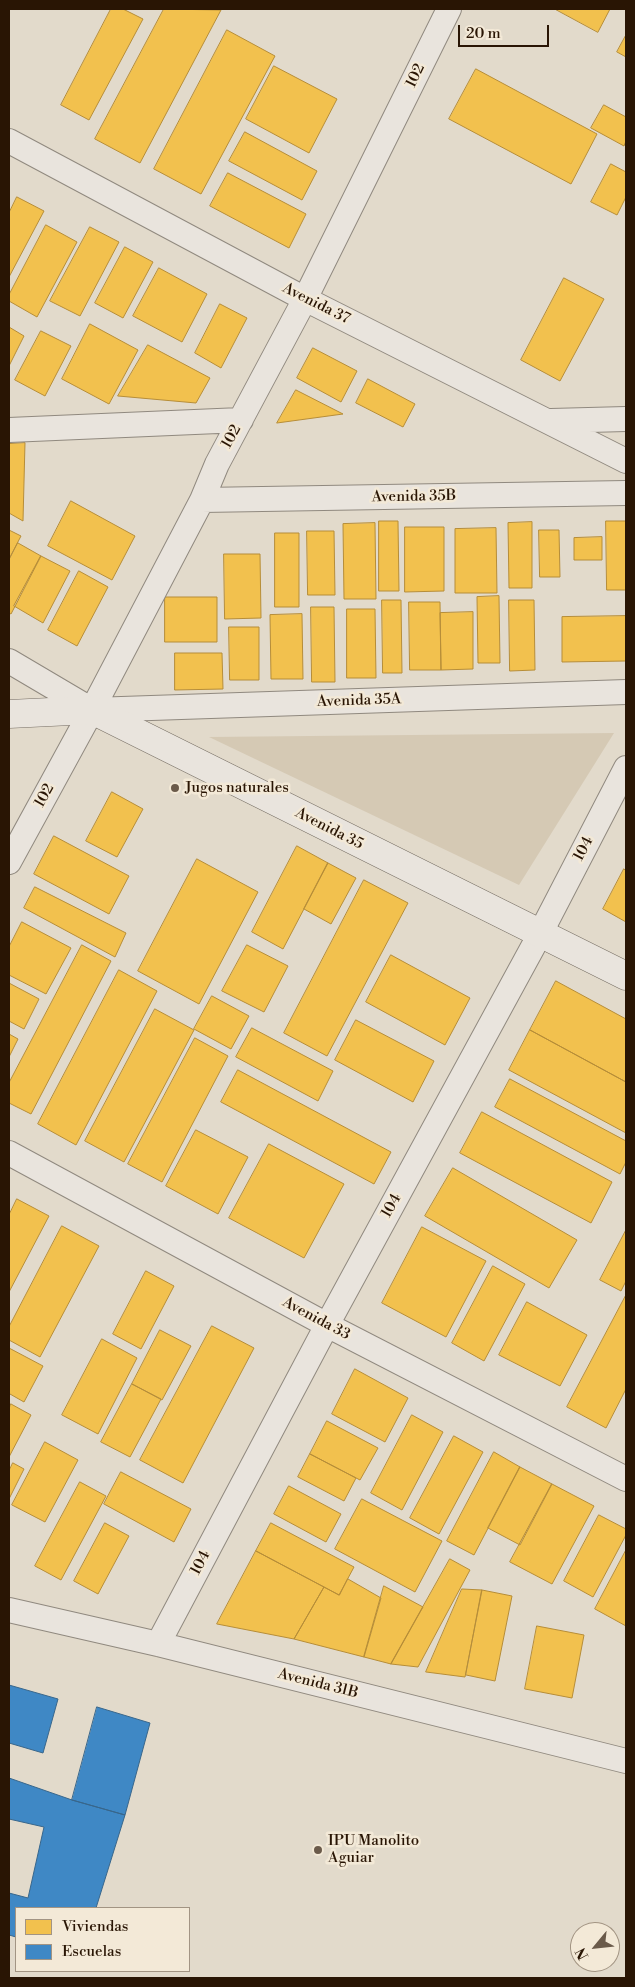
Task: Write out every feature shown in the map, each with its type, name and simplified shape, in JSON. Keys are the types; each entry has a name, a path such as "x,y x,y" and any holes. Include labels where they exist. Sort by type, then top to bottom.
{"street":[{"name":"102","path":"9,862 92,710 202,500 217,464 305,299 449,9"},
{"name":"Avenida 37","path":"9,141 305,299 626,461"},
{"path":"548,421 626,419"},
{"path":"9,430 241,420"},
{"name":"Avenida 35B","path":"202,500 626,493"},
{"name":"Avenida 35","path":"9,661 92,710 626,976"},
{"name":"Avenida 35A","path":"92,710 626,692"},
{"path":"9,714 92,710"},
{"name":"104","path":"158,1644 326,1325 540,934 626,768"},
{"name":"Avenida 33","path":"9,1153 326,1325 626,1479"},
{"name":"Avenida 31B","path":"9,1610 158,1644 626,1761"}],"shaded area":[{"path":"614,733 519,885 209,737"}],"building: Viviendas":[{"path":"111,9 123,9 143,19 89,120 61,105"},
{"path":"164,9 221,10 140,163 95,139"},
{"path":"555,9 610,9 598,32"},
{"path":"227,30 275,56 201,194 154,169"},
{"path":"626,35 626,57 617,52"},
{"path":"274,66 337,99 309,153 246,119"},
{"path":"476,69 597,134 571,184 449,119"},
{"path":"604,105 626,117 626,141 624,146 591,128"},
{"path":"245,132 317,171 302,200 229,161"},
{"path":"611,164 626,172 626,197 617,215 591,202"},
{"path":"228,173 306,214 289,248 210,206"},
{"path":"17,197 44,211 9,277 9,213"},
{"path":"46,225 77,242 37,317 9,301 9,295"},
{"path":"90,227 119,242 80,316 50,301"},
{"path":"125,247 153,262 123,318 95,303"},
{"path":"159,268 207,294 182,342 133,316"},
{"path":"564,278 604,299 560,381 521,360"},
{"path":"220,304 247,318 221,368 195,353"},
{"path":"90,324 138,350 109,404 62,379"},
{"path":"9,327 24,336 9,366"},
{"path":"41,331 71,346 45,396 15,380"},
{"path":"148,345 210,378 196,403 118,396"},
{"path":"313,348 357,371 341,402 297,378"},
{"path":"368,379 415,404 403,427 356,403"},
{"path":"296,390 343,414 277,423"},
{"path":"25,443 23,521 9,513 9,444"},
{"path":"71,501 135,536 112,580 48,546"},
{"path":"379,521 398,521 399,591 379,591"},
{"path":"606,521 626,521 626,590 607,590"},
{"path":"532,522 532,588 509,588 508,523"},
{"path":"375,523 376,599 344,599 343,524"},
{"path":"405,527 444,527 444,591 405,592"},
{"path":"496,528 497,593 455,593 455,529"},
{"path":"9,530 21,536 9,559"},
{"path":"539,530 559,530 560,577 540,577"},
{"path":"307,531 334,531 335,595 308,595"},
{"path":"275,533 299,533 299,607 275,607"},
{"path":"602,537 602,560 574,560 574,538"},
{"path":"18,543 41,556 11,614 9,613 9,560"},
{"path":"224,554 260,554 261,618 225,619"},
{"path":"41,556 70,571 43,623 14,606"},
{"path":"79,571 108,587 77,646 48,630"},
{"path":"499,596 500,663 478,663 477,597"},
{"path":"165,597 217,597 217,642 165,642"},
{"path":"382,600 401,600 402,673 383,673"},
{"path":"509,600 534,600 535,670 510,671"},
{"path":"409,602 440,602 441,670 410,670"},
{"path":"311,607 334,607 335,682 312,682"},
{"path":"347,609 375,609 376,678 347,678"},
{"path":"473,612 473,669 441,670 440,613"},
{"path":"302,614 303,679 271,679 270,615"},
{"path":"626,616 626,661 562,662 562,617"},
{"path":"229,627 259,627 259,680 230,680"},
{"path":"175,653 222,653 223,689 175,690"},
{"path":"112,792 143,809 117,857 86,841"},
{"path":"54,836 129,876 109,914 34,874"},
{"path":"297,846 328,863 283,949 252,932"},
{"path":"197,859 258,892 199,1004 138,971"},
{"path":"328,863 356,878 331,924 304,909"},
{"path":"624,869 626,871 626,922 603,909"},
{"path":"364,880 408,903 327,1056 284,1033"},
{"path":"35,887 126,933 115,957 24,908"},
{"path":"22,922 71,948 46,994 9,975 9,947"},
{"path":"82,945 111,961 31,1114 9,1103 9,1083"},
{"path":"247,945 288,966 264,1012 222,991"},
{"path":"391,955 470,998 445,1045 366,1002"},
{"path":"119,970 157,991 76,1145 38,1124"},
{"path":"556,981 626,1019 626,1082 530,1030"},
{"path":"9,983 39,999 24,1029 9,1021"},
{"path":"212,996 249,1016 231,1049 194,1029"},
{"path":"155,1009 194,1030 124,1162 85,1141"},
{"path":"356,1020 434,1061 413,1102 335,1060"},
{"path":"252,1028 333,1071 318,1101 236,1057"},
{"path":"530,1030 626,1082 626,1133 509,1070"},
{"path":"9,1034 18,1039 9,1057"},
{"path":"195,1038 228,1056 162,1182 128,1164"},
{"path":"238,1070 391,1152 374,1184 221,1102"},
{"path":"510,1079 626,1141 626,1162 620,1174 495,1107"},
{"path":"482,1112 612,1182 591,1223 460,1153"},
{"path":"196,1130 248,1157 218,1214 166,1186"},
{"path":"269,1144 344,1184 304,1258 229,1218"},
{"path":"453,1168 577,1240 549,1288 425,1216"},
{"path":"17,1199 49,1216 9,1292 9,1215"},
{"path":"62,1226 99,1246 40,1357 9,1340 9,1327"},
{"path":"422,1227 486,1261 446,1337 382,1303"},
{"path":"626,1230 626,1281 621,1291 600,1280"},
{"path":"493,1266 525,1284 484,1361 452,1343"},
{"path":"146,1271 174,1286 141,1349 113,1334"},
{"path":"626,1295 626,1389 606,1428 567,1407"},
{"path":"527,1302 587,1335 560,1386 499,1355"},
{"path":"212,1326 254,1348 183,1483 140,1460"},
{"path":"160,1330 191,1346 162,1400 132,1384"},
{"path":"102,1339 137,1358 98,1434 62,1415"},
{"path":"9,1348 43,1366 24,1402 10,1394 9,1397"},
{"path":"355,1369 408,1398 385,1442 332,1414"},
{"path":"132,1384 161,1399 130,1457 101,1442"},
{"path":"11,1404 31,1415 9,1457 9,1409"},
{"path":"412,1415 443,1432 402,1510 371,1493"},
{"path":"327,1421 378,1448 360,1480 310,1454"},
{"path":"454,1436 483,1452 439,1534 410,1518"},
{"path":"45,1442 78,1460 45,1522 12,1505"},
{"path":"494,1452 520,1467 474,1555 447,1541"},
{"path":"310,1454 356,1478 344,1501 298,1477"},
{"path":"13,1463 24,1469 9,1499 9,1471"},
{"path":"520,1467 552,1484 520,1545 488,1528"},
{"path":"121,1472 191,1509 174,1542 104,1504"},
{"path":"80,1482 106,1496 61,1580 35,1566"},
{"path":"552,1484 594,1506 552,1584 510,1562"},
{"path":"289,1486 341,1514 326,1542 274,1514"},
{"path":"362,1499 442,1541 415,1592 335,1549"},
{"path":"599,1515 626,1529 626,1535 593,1597 564,1581"},
{"path":"105,1523 129,1536 98,1594 74,1581"},
{"path":"271,1523 354,1567 339,1595 256,1551"},
{"path":"626,1550 626,1626 595,1609"},
{"path":"256,1551 324,1587 294,1639 217,1624"},
{"path":"450,1559 470,1570 418,1667 391,1664"},
{"path":"348,1579 381,1598 364,1657 294,1639 324,1587 339,1595"},
{"path":"384,1586 423,1607 391,1664 364,1657"},
{"path":"462,1589 482,1590 465,1677 426,1672"},
{"path":"482,1590 512,1596 495,1681 466,1675"},
{"path":"537,1626 584,1635 572,1698 525,1689"}],"building: Escuelas":[{"path":"9,1685 58,1699 43,1753 9,1743"},
{"path":"97,1707 150,1723 125,1815 72,1800"},
{"path":"9,1778 72,1800 125,1815 96,1907 15,1907 15,1937 9,1935 9,1893 28,1898 44,1827 9,1819"}],"place":[{"name":"Jugos naturales","path":"175,788"},
{"name":"IPU Manolito Aguiar","path":"318,1850"}]}
